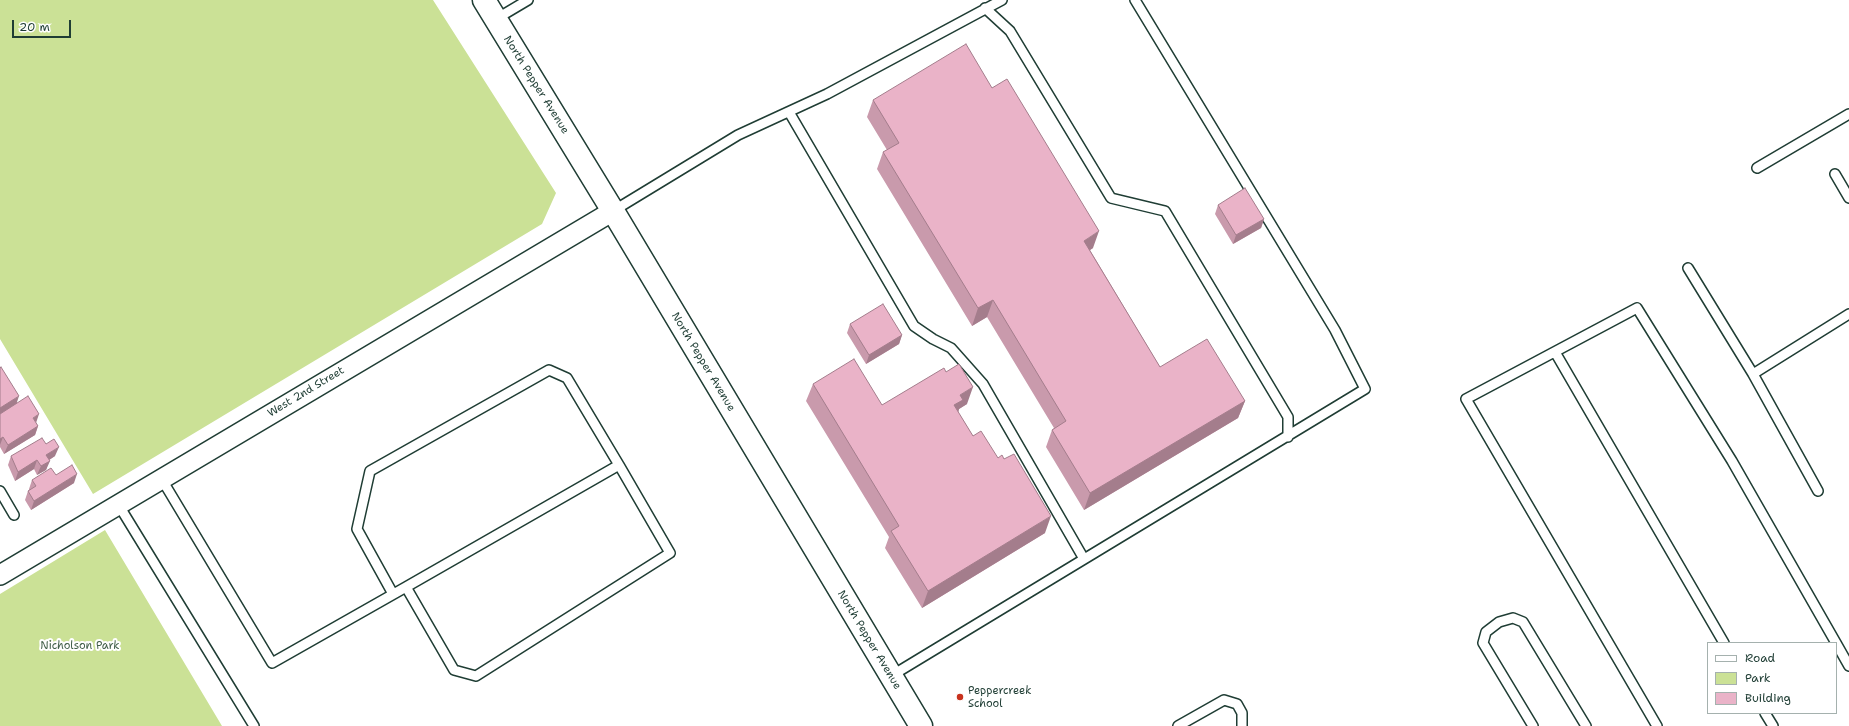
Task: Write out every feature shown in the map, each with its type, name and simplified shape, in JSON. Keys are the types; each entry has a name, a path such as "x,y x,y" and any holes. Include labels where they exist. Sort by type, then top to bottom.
{"main road":[{"name":"North Pepper Avenue","path":"484,0 613,211 921,726"}],"street":[{"name":"West 2nd Street","path":"0,575 161,478 613,211"}],"lane":[{"path":"496,19 528,0"},
{"path":"613,211 738,135 833,90 1002,0"},
{"path":"891,676 1365,389 1335,330 1135,0"},
{"path":"985,8 1010,32 1111,198 1165,211 1288,417 1288,437"},
{"path":"789,112 914,326 933,339 951,348 983,384 1084,559"},
{"path":"1757,168 1849,114"},
{"path":"1835,174 1849,198"},
{"path":"1688,268 1753,374 1818,491"},
{"path":"1657,726 1466,399 1637,308 1732,461 1835,642"},
{"path":"1753,374 1849,314"},
{"path":"1554,352 1723,642"},
{"path":"393,594 357,529 370,470 549,370 567,378 670,553 476,676 454,670 406,587"},
{"path":"161,478 272,663 619,465"},
{"path":"0,492 14,515"},
{"path":"118,504 254,726"},
{"path":"1532,726 1483,643 1486,632 1499,622 1513,618 1523,622 1586,726"},
{"path":"1837,645 1849,666"},
{"path":"1178,726 1224,700 1237,704 1242,713 1242,726"},
{"path":"1766,714 1773,726"}],"green space":[{"path":"0,0 433,0 556,193 542,224 93,494 0,339"},
{"name":"Nicholson Park","path":"105,530 222,726 0,726 0,594"}],"building":[{"path":"966,44 992,88 1007,79 1099,231 1084,241 1160,367 1207,339 1245,401 1090,493 1052,430 1066,421 993,300 978,308 883,152 899,143 873,100"},
{"path":"1245,188 1264,219 1236,235 1218,205"},
{"path":"883,304 902,335 869,355 850,324"},
{"path":"854,359 882,405 944,368 946,372 959,364 973,387 960,395 963,400 954,405 973,436 981,431 998,458 1002,455 1004,459 1014,454 1051,516 928,591 891,531 899,526 813,384"},
{"path":"1,367 19,396 0,408 0,368"},
{"path":"28,396 39,414 33,418 38,426 8,445 3,437 0,439 0,414"},
{"path":"42,438 46,444 54,439 59,447 46,455 50,461 41,466 37,460 18,472 11,456"},
{"path":"72,465 77,474 34,501 28,491 36,486 32,480 51,468 56,475"}],"place":[{"name":"Peppercreek School","path":"960,697"}]}
